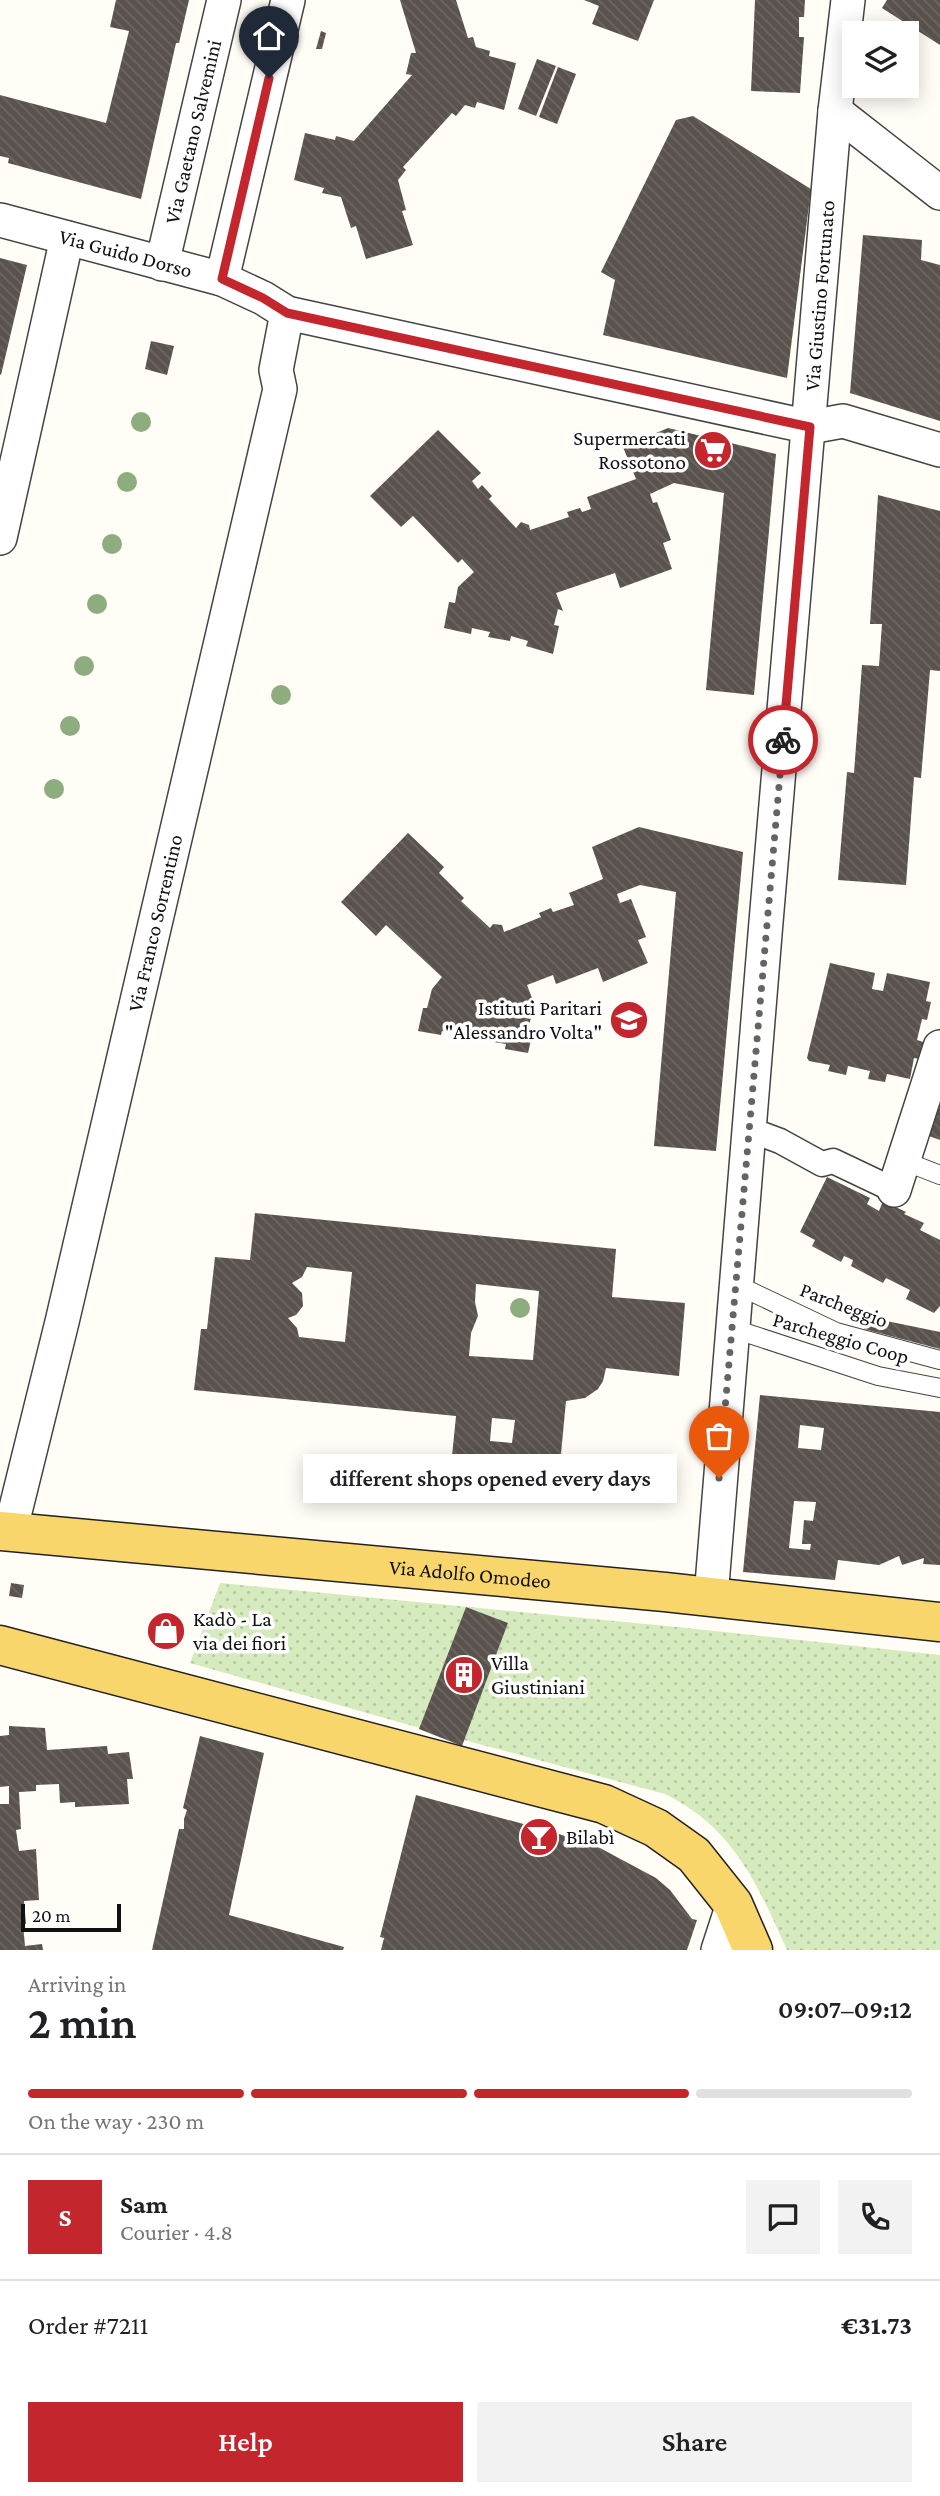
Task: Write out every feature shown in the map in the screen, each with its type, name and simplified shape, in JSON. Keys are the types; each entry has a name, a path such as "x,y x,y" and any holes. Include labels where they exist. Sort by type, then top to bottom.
{"main road":[{"name":"Via Adolfo Omodeo","path":"5,1532 710,1597 940,1622"},
{"path":"0,1645 604,1804 656,1828 694,1855 733,1904 753,1950"}],"street":[{"name":"Via Gaetano Salvemini","path":"162,264 224,0"},
{"path":"222,279 288,0"},
{"name":"Via Giustino Fortunato","path":"710,1597 835,111 848,0"},
{"path":"835,111 940,193"},
{"name":"Via Guido Dorso","path":"0,220 222,279 263,298 287,313 810,427 843,421 940,450"},
{"path":"0,538 67,238"},
{"name":"Via Franco Sorrentino","path":"5,1532 65,1309 274,415 280,389 276,370 287,313"},
{"path":"748,1129 780,1141 822,1164 833,1161 899,1176 940,1047"},
{"path":"718,1950 733,1904"}],"lane":[{"path":"899,1176 940,1175"},
{"name":"Parcheggio","path":"735,1284 836,1332 940,1360"},
{"name":"Parcheggio Coop","path":"731,1328 878,1376 940,1388"}],"green space":[{"path":"220,1583 677,1627 940,1655 940,1950 787,1950 741,1860 709,1823 689,1808 665,1794 464,1740 508,1623 466,1607 420,1728 190,1663"}],"building":[{"path":"116,0 189,0 179,43 176,43 141,199 8,163 9,158 0,156 0,95 106,123 129,31 110,27"},
{"path":"400,0 456,0 468,38 473,37 476,47 490,51 489,56 516,63 504,110 477,102 475,108 465,105 456,116 452,113 403,167 406,170 398,180 406,210 402,211 413,245 366,259 356,226 351,228 341,197 322,193 324,188 294,180 305,133 354,141 412,75 406,74 411,53 416,53"},
{"path":"584,0 654,0 638,41 592,24 599,6"},
{"path":"755,0 805,0 804,17 799,17 799,37 804,37 800,93 751,91"},
{"path":"887,0 940,0 940,45 919,32 919,21 902,21 882,8"},
{"path":"321,31 326,33 322,49 316,49"},
{"path":"537,59 556,66 536,116 518,109"},
{"path":"558,67 576,74 557,124 539,117"},
{"path":"693,116 811,189 787,378 603,335 615,280 601,272 676,120"},
{"path":"863,235 922,240 921,260 940,265 940,421 850,393"},
{"path":"0,258 27,265 1,375 0,374"},
{"path":"151,341 174,346 167,375 145,369"},
{"path":"668,428 776,454 754,695 706,690 724,493 674,483 650,494 653,503 657,502 671,540 663,543 672,569 620,588 615,573 556,593 563,611 558,609 554,625 559,626 553,654 526,646 528,641 511,636 510,641 488,637 490,632 472,628 471,634 444,628 449,602 455,603 458,587 474,572 462,559 458,563 413,516 401,527 370,496 438,430 481,473 472,481 478,489 482,485 492,496 489,499 516,528 521,522 529,525 530,530 569,517 567,512 580,508 582,512 591,509 587,497 636,479 623,447"},
{"path":"878,495 940,511 940,671 930,670 921,778 914,777 906,885 838,880 847,772 854,773 862,665 879,666 882,624 870,624"},
{"path":"639,827 743,852 716,1151 654,1146 676,892 640,885 617,894 620,903 631,899 646,937 638,940 648,963 603,982 598,968 556,984 553,975 527,985 537,1011 533,1010 528,1029 533,1031 528,1053 505,1049 506,1044 463,1035 442,1031 441,1035 418,1031 423,1008 427,1008 432,989 442,977 386,925 376,936 341,902 408,833 444,867 439,873 464,898 461,901 490,928 493,924 502,925 504,932 541,917 539,913 551,908 553,912 574,905 569,893 603,879 592,847"},
{"path":"830,963 875,973 872,989 883,991 887,973 930,982 926,1001 931,1002 927,1020 922,1019 917,1040 923,1042 920,1059 914,1058 910,1079 887,1074 885,1082 868,1079 870,1071 848,1066 846,1075 828,1071 830,1065 809,1061 807,1058"},
{"path":"940,1104 940,1140 929,1136"},
{"path":"827,1177 870,1198 867,1204 879,1211 883,1201 906,1212 904,1214 924,1223 920,1230 940,1240 940,1306 934,1313 906,1299 910,1290 886,1278 883,1283 851,1266 853,1260 844,1256 841,1262 812,1246 815,1240 800,1232"},
{"path":"255,1213 616,1249 612,1297 685,1303 679,1376 606,1368 598,1389 585,1398 566,1401 557,1496 449,1486 456,1416 194,1390 201,1329 207,1329 215,1257 250,1260","holes":["307,1267 352,1272 345,1342 299,1337 297,1328 288,1318 296,1315 303,1306 302,1293 292,1283 302,1277","476,1284 539,1291 533,1360 469,1356 471,1333 478,1316 475,1302","492,1418 515,1420 512,1443 490,1441"]},
{"path":"867,1317 940,1332 940,1349 864,1329"},
{"path":"760,1395 940,1412 940,1565 923,1564 924,1558 902,1565 899,1556 879,1565 838,1560 835,1580 743,1572","holes":["800,1425 824,1428 821,1450 798,1448","794,1501 816,1502 813,1521 804,1520 802,1544 811,1544 810,1550 789,1548"]},
{"path":"11,1583 24,1585 22,1598 9,1596"},
{"name":"Villa Giustiniani","path":"466,1607 508,1623 462,1746 419,1729"},
{"name":"Kadò - La via dei fiori","path":"159,1621 178,1626 174,1641 154,1635"},
{"path":"9,1726 45,1728 47,1750 107,1746 108,1754 129,1752 133,1779 127,1779 129,1804 75,1807 75,1802 60,1803 59,1784 36,1785 36,1791 19,1792 21,1829 16,1830 19,1851 36,1849 39,1900 24,1901 25,1946 42,1944 43,1950 0,1950 0,1804 9,1804 9,1786 0,1787 0,1736 9,1735"},
{"path":"200,1736 264,1753 229,1915 344,1947 343,1950 152,1950 179,1829 184,1829 187,1810 183,1808"},
{"path":"416,1795 553,1832 600,1848 656,1878 670,1890 692,1919 697,1920 687,1950 381,1950 384,1938 380,1937"}],"way so far":[{"path":"719,1478 783,740"}],"place":[{"name":"Supermercati Rossotono","path":"713,450"},
{"name":"Istituti Paritari \"Alessandro Volta\"","path":"629,1020"},
{"name":"different shops opened every days","path":"719,1478"},
{"name":"Kadò - La via dei fiori","path":"166,1631"},
{"name":"Villa Giustiniani","path":"464,1675"},
{"name":"Bilabì","path":"539,1837"}],"route":[{"path":"269,78 222,279 263,298 287,313 810,427 783,740"}]}
